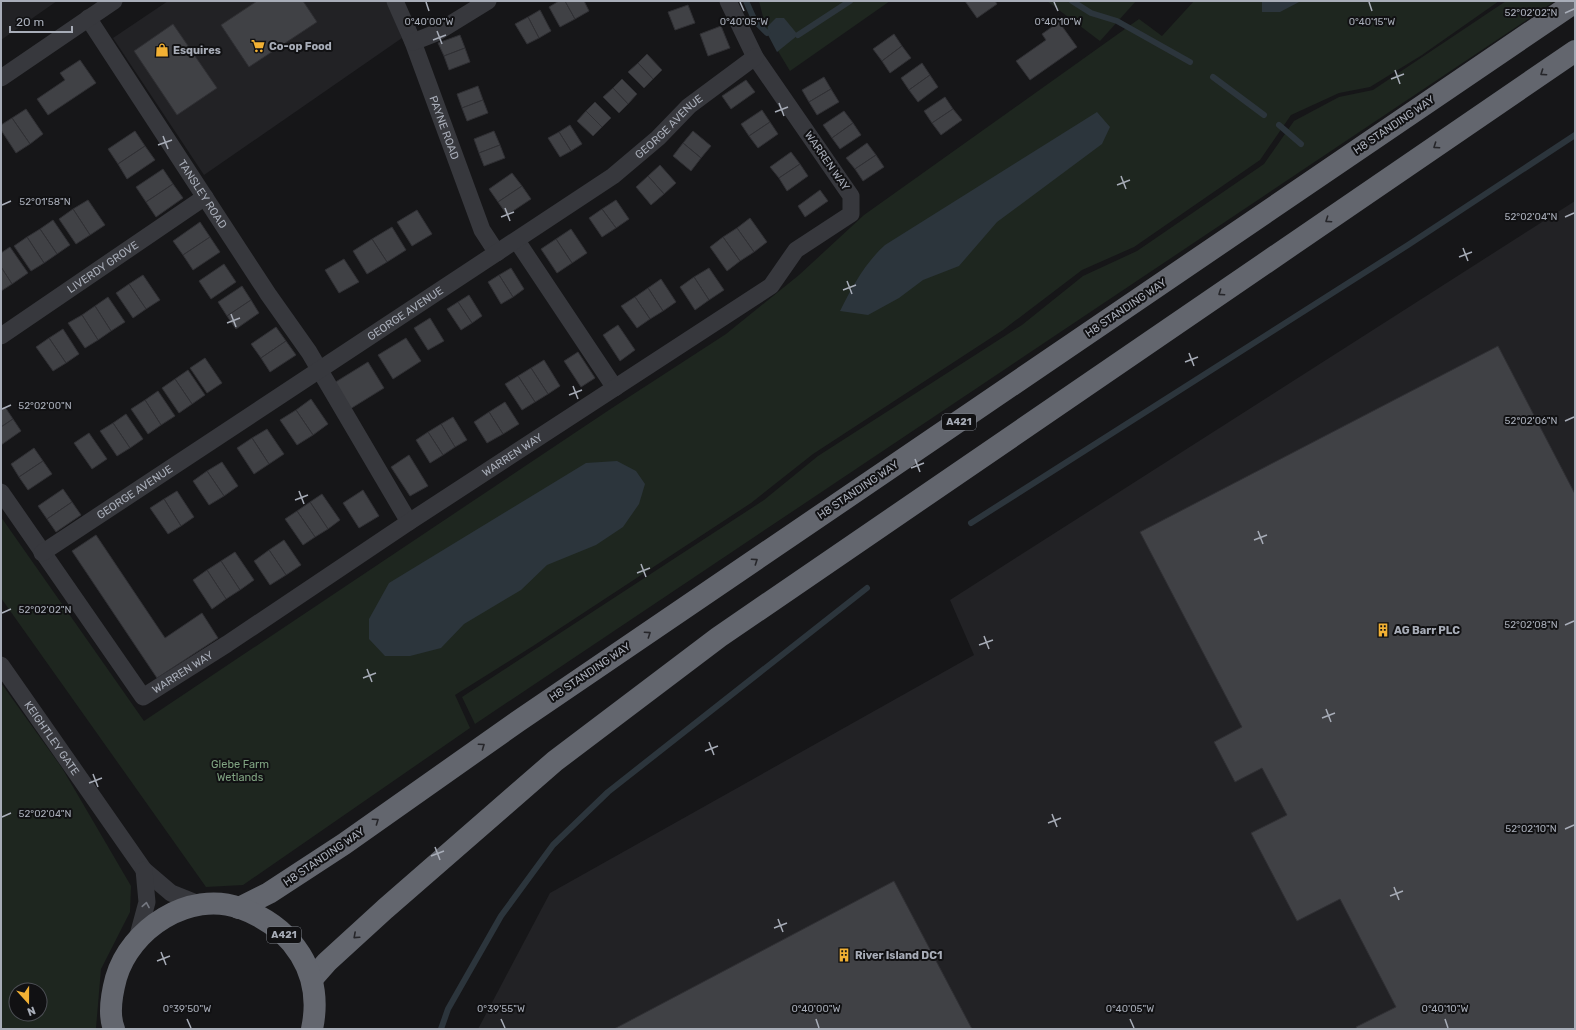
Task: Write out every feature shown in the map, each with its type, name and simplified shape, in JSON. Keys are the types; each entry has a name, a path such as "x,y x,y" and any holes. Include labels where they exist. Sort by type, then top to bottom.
{"highway":[{"name":"H8 STANDING WAY","path":"239,908 269,893 344,844 517,722 1575,2"},
{"path":"312,979 327,962 385,909 555,761 719,637 1575,51"},
{"name":"A421","path":"111,1028 112,994 120,964 137,939 161,920 177,911 201,905 220,905 239,908 272,923 296,947 312,979 316,1011 312,1029"}],"street":[{"path":"1,78 114,1"},
{"name":"PAYNE ROAD","path":"395,1 413,42 482,230 497,253"},
{"path":"413,42 436,33 488,1"},
{"name":"WARREN WAY","path":"1,492 143,698 227,644 409,522 771,286 796,250 851,214 851,196 755,57 728,1"},
{"name":"TANSLEY ROAD","path":"88,18 205,197 309,352 318,370"},
{"name":"GEORGE AVENUE","path":"42,553 318,370 517,241 613,176 658,138 689,106 755,57"},
{"name":"LIVERDY GROVE","path":"1,336 205,197"},
{"path":"517,241 615,388"},
{"path":"318,370 409,522"},
{"name":"KEIGHTLEY GATE","path":"1,666 144,870 171,893 201,905"},
{"name":"KEIGHTLEY GATE","path":"137,939 147,902 144,870"}],"shaded area":[{"path":"1,1 57,1 1,40"},
{"path":"168,1 387,1 402,38 204,175 113,38"},
{"path":"1262,1 1301,1 1280,12 1262,12"},
{"path":"776,18 784,18 798,35 777,52 767,33 768,26"},
{"path":"1097,112 1110,127 1102,144 997,222 959,266 923,280 899,298 868,315 840,311 865,267 885,245"},
{"path":"1575,201 1575,1029 478,1029 550,893 974,655 950,600"},
{"path":"617,461 636,471 645,484 639,504 623,527 596,545 547,565 521,590 464,624 441,648 410,656 385,656 369,639 369,619 389,583 586,463"}],"green space":[{"path":"759,1 890,1 790,71 767,33"},
{"path":"1047,1 1136,1 1100,41"},
{"name":"Glebe Farm Wetlands","path":"1194,1 1499,1 1422,55 1370,87 1339,93 1291,115 1260,160 1134,247 1082,270 1003,330 813,454 751,503 533,646 455,695 470,728 243,885 206,887 1,598 1,517 144,721 612,408 726,334 799,275 864,215 1139,19 1162,36"},
{"path":"1506,1 1555,1 475,724 462,697 764,500 818,456 1022,325 1083,276 1137,251 1264,164 1294,121 1339,97 1373,90"},
{"path":"1,683 62,768 131,886 130,912 101,969 96,1028 1,1029"}],"building":[{"name":"Co-op Food","path":"257,1 303,1 317,22 249,67 221,25"},
{"path":"559,1 565,1 575,19 560,27 549,7"},
{"path":"565,1 584,1 589,11 575,19"},
{"path":"965,1 995,1 997,4 977,18"},
{"path":"688,5 695,23 675,30 668,12"},
{"path":"540,10 551,31 539,38 528,17"},
{"path":"528,17 539,38 527,44 515,24"},
{"path":"1059,22 1077,47 1030,80 1016,61 1046,40 1042,34"},
{"path":"173,24 217,88 177,115 134,51"},
{"path":"721,26 730,48 708,56 700,34"},
{"path":"894,34 902,46 882,61 873,49"},
{"path":"460,35 465,48 444,56 438,43"},
{"path":"902,46 911,58 890,73 882,61"},
{"path":"465,48 470,62 449,70 444,56"},
{"path":"647,54 662,70 653,79 638,63"},
{"path":"80,60 96,83 48,115 37,99 65,80 60,73"},
{"path":"638,63 653,79 644,88 628,72"},
{"path":"922,63 930,75 909,90 901,78"},
{"path":"930,75 938,87 918,102 909,90"},
{"path":"824,77 831,89 809,102 802,90"},
{"path":"622,79 637,94 628,104 613,88"},
{"path":"746,80 755,92 731,109 722,96"},
{"path":"478,86 483,100 462,108 457,94"},
{"path":"613,88 628,104 619,113 603,97"},
{"path":"831,89 839,102 817,115 809,102"},
{"path":"945,97 953,109 932,123 924,111"},
{"path":"483,100 488,113 467,121 462,108"},
{"path":"595,102 611,118 602,127 586,111"},
{"path":"26,109 43,134 30,144 12,118"},
{"path":"953,109 962,120 941,135 932,123"},
{"path":"762,110 770,122 749,136 741,124"},
{"path":"586,111 602,127 593,136 577,121"},
{"path":"844,111 853,123 832,138 823,125"},
{"path":"12,118 30,144 16,153 1,130 1,125"},
{"path":"770,122 778,134 758,148 749,136"},
{"path":"853,123 861,135 840,149 832,138"},
{"path":"570,125 582,144 571,151 559,132"},
{"path":"135,131 145,146 118,164 108,149"},
{"path":"494,131 500,145 479,153 474,139"},
{"path":"693,131 711,146 701,158 683,143"},
{"path":"559,132 571,151 560,157 548,138"},
{"path":"683,143 701,158 691,171 673,156"},
{"path":"867,143 876,155 855,169 846,158"},
{"path":"500,145 505,158 484,166 479,153"},
{"path":"145,146 155,160 127,179 118,164"},
{"path":"791,152 800,164 779,178 770,167"},
{"path":"876,155 884,167 863,181 855,169"},
{"path":"800,164 808,176 787,191 779,178"},
{"path":"660,165 676,183 664,194 648,176"},
{"path":"163,169 173,184 146,202 136,187"},
{"path":"512,173 522,186 498,202 489,189"},
{"path":"648,176 664,194 651,205 636,187"},
{"path":"173,184 183,198 156,217 146,202"},
{"path":"522,186 531,199 507,215 498,202"},
{"path":"820,190 828,201 805,217 798,206"},
{"path":"88,200 105,225 90,235 73,209"},
{"path":"616,200 629,219 616,228 602,209"},
{"path":"73,209 90,235 76,244 59,219"},
{"path":"602,209 616,228 602,237 589,218"},
{"path":"417,210 432,234 412,246 397,222"},
{"path":"750,218 767,242 754,252 737,228"},
{"path":"53,220 70,245 57,254 40,229"},
{"path":"200,222 210,237 183,255 173,241"},
{"path":"392,227 406,250 387,262 372,239"},
{"path":"737,228 754,252 740,261 723,237"},
{"path":"40,229 57,254 44,263 27,237"},
{"path":"571,229 587,253 572,263 556,239"},
{"path":"27,237 44,263 31,271 14,246"},
{"path":"210,237 220,252 193,270 183,255"},
{"path":"723,237 740,261 727,271 710,247"},
{"path":"372,239 387,262 367,274 353,251"},
{"path":"556,239 572,263 557,273 541,249"},
{"path":"10,247 28,273 12,284 1,267 1,253"},
{"path":"344,259 359,282 339,293 325,270"},
{"path":"224,264 236,282 211,299 199,281"},
{"path":"1,267 12,284 1,291"},
{"path":"511,268 524,289 513,297 499,275"},
{"path":"709,268 724,290 709,300 694,277"},
{"path":"143,275 160,300 146,309 129,284"},
{"path":"499,275 513,297 501,304 488,282"},
{"path":"694,277 709,300 695,310 680,287"},
{"path":"661,279 676,302 663,311 648,288"},
{"path":"129,284 146,309 133,318 116,293"},
{"path":"242,286 251,300 227,316 218,302"},
{"path":"648,288 663,311 650,319 635,297"},
{"path":"469,295 482,316 472,323 458,302"},
{"path":"108,297 125,322 111,331 95,306"},
{"path":"635,297 650,319 637,328 621,306"},
{"path":"251,300 259,313 236,329 227,316"},
{"path":"458,302 472,323 461,330 447,309"},
{"path":"95,306 111,331 98,340 82,315"},
{"path":"82,315 98,340 85,348 68,323"},
{"path":"430,318 444,341 428,350 414,328"},
{"path":"618,325 635,350 620,361 603,335"},
{"path":"276,327 286,341 261,358 251,344"},
{"path":"63,329 79,354 66,363 49,338"},
{"path":"49,338 66,363 53,371 36,347"},
{"path":"406,338 421,361 393,379 378,355"},
{"path":"286,341 296,355 270,372 261,358"},
{"name":"AG Barr PLC","path":"1498,346 1575,494 1575,1029 1357,1029 1356,1027 1396,1007 1340,899 1297,921 1251,833 1287,815 1262,768 1235,782 1214,742 1242,727 1140,532"},
{"path":"578,352 595,378 581,387 564,361"},
{"path":"205,358 222,383 207,393 190,368"},
{"path":"544,360 560,386 548,394 531,368"},
{"path":"368,362 384,388 350,409 334,383"},
{"path":"531,368 548,394 535,402 518,376"},
{"path":"188,370 205,395 192,404 175,379"},
{"path":"518,376 535,402 522,410 505,384"},
{"path":"175,379 192,404 179,413 162,388"},
{"path":"158,391 175,416 161,425 145,400"},
{"path":"311,399 328,424 313,435 296,410"},
{"path":"145,400 161,425 148,434 131,409"},
{"path":"505,402 519,424 503,434 489,412"},
{"path":"5,407 13,419 1,427 1,409"},
{"path":"296,410 313,435 297,445 280,420"},
{"path":"489,412 503,434 487,443 474,422"},
{"path":"126,414 143,439 130,448 113,423"},
{"path":"453,417 467,440 455,447 441,424"},
{"path":"13,419 21,431 1,445 1,427"},
{"path":"113,423 130,448 117,456 100,431"},
{"path":"441,424 455,447 443,455 428,432"},
{"path":"267,429 284,454 269,464 252,438"},
{"path":"428,432 443,455 430,463 416,440"},
{"path":"89,433 107,459 92,469 74,443"},
{"path":"252,438 269,464 254,474 237,448"},
{"path":"34,448 43,461 19,477 11,464"},
{"path":"409,455 428,486 410,496 391,467"},
{"path":"43,461 52,474 28,490 19,477"},
{"path":"222,462 238,486 224,496 207,471"},
{"path":"207,471 224,496 209,505 193,481"},
{"path":"63,489 72,502 47,519 38,506"},
{"path":"363,490 379,516 359,528 343,503"},
{"path":"177,491 194,517 181,526 164,499"},
{"path":"322,494 340,520 328,529 310,502"},
{"path":"164,499 181,526 168,534 150,508"},
{"path":"72,502 81,515 56,532 47,519"},
{"path":"310,502 328,529 315,537 297,511"},
{"path":"297,511 315,537 303,545 285,519"},
{"path":"96,535 165,638 202,613 218,638 157,678 72,551"},
{"path":"284,540 301,565 286,575 269,550"},
{"path":"269,550 286,575 270,585 254,561"},
{"path":"235,552 254,580 240,590 221,561"},
{"path":"221,561 240,590 226,599 207,570"},
{"path":"207,570 226,599 212,609 193,580"},
{"name":"River Island DC1","path":"894,881 972,1029 614,1029"}],"waterway":[{"path":"746,1 755,21 767,33"},
{"path":"798,35 850,1"},
{"path":"1072,1 1091,13 1117,21 1190,62"},
{"path":"1213,77 1264,115"},
{"path":"1279,125 1301,144"},
{"path":"971,523 1408,245 1575,135"},
{"path":"441,1029 448,1009 501,916 553,845 608,792 867,588"}],"place":[{"name":"Co-op Food","path":"258,46"},
{"name":"Esquires","path":"162,50"},
{"name":"AG Barr PLC","path":"1383,630"},
{"name":"River Island DC1","path":"844,955"}]}
